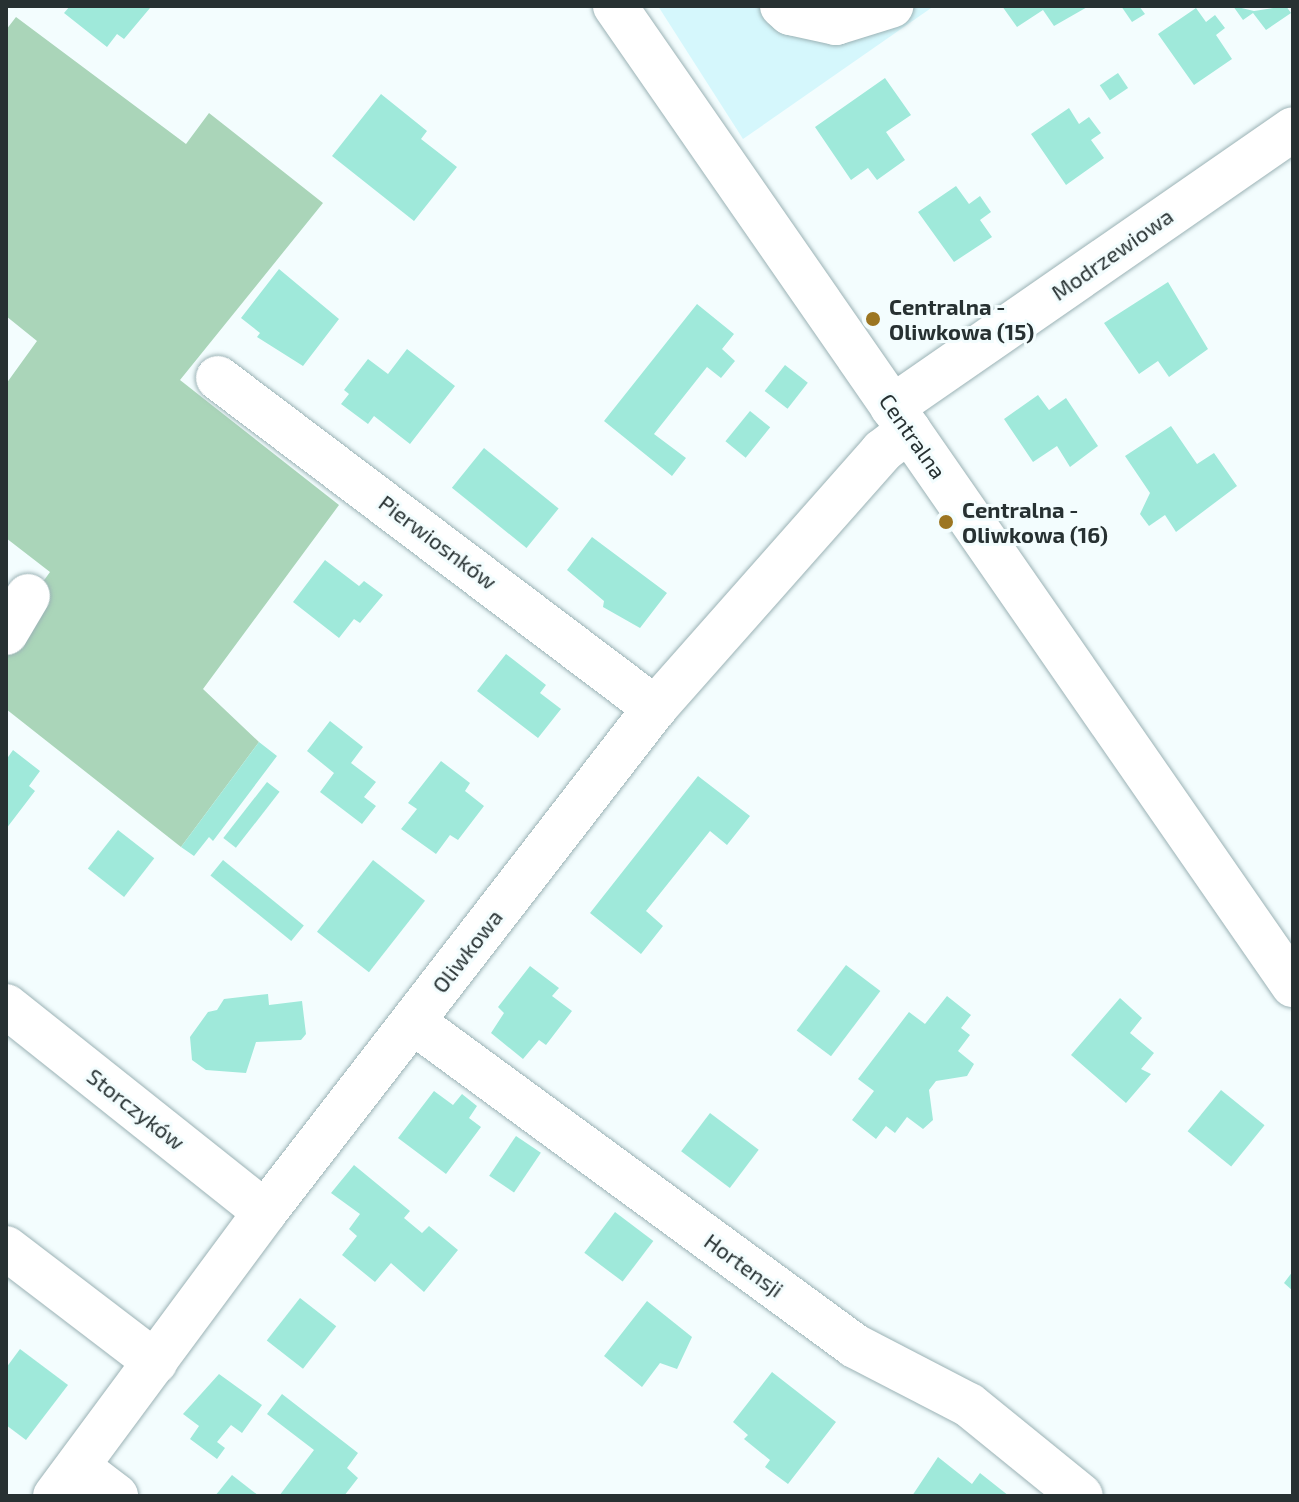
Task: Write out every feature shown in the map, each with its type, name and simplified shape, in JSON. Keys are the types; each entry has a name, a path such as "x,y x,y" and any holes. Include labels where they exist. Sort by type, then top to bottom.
{"street":[{"path":"782,6 790,13 836,23 891,6"},
{"name":"Centralna","path":"625,9 901,419 1293,985"},
{"name":"Modrzewiowa","path":"901,419 1293,129"},
{"name":"Pierwiosnków","path":"218,378 655,708"},
{"name":"Oliwkowa","path":"67,1482 265,1212 655,708 882,451 901,419"},
{"path":"6,633 28,596"},
{"name":"Storczyków","path":"6,1006 265,1212"},
{"name":"Hortensji","path":"413,1022 855,1346 969,1405 1081,1496"},
{"path":"6,1248 155,1362"},
{"path":"67,1482 116,1496"}],"shaded area":[{"path":"658,6 934,6 743,139"}],"green space":[{"path":"16,17 186,144 209,113 323,203 180,380 339,505 203,689 259,742 181,847 6,709 6,633 50,572 6,538 6,384 37,341 6,316 6,30"}],"building":[{"path":"70,6 150,8 124,39 117,34 107,47 64,13"},
{"path":"1002,6 1089,6 1054,26 1043,10 1017,27"},
{"path":"1121,6 1139,6 1145,14 1132,22"},
{"path":"1233,6 1254,11 1286,6 1291,13 1266,30 1253,13 1243,20"},
{"path":"1196,8 1206,22 1215,15 1225,28 1216,35 1232,59 1194,85 1158,34"},
{"path":"1118,73 1128,88 1110,100 1100,85"},
{"path":"885,78 911,115 886,132 905,160 877,180 868,168 851,180 815,127"},
{"path":"381,94 427,131 421,139 457,167 414,221 332,156"},
{"path":"1069,108 1079,124 1089,117 1101,133 1091,140 1104,158 1066,185 1031,134"},
{"path":"956,186 969,204 980,196 991,212 980,220 992,237 954,262 918,212"},
{"path":"279,269 339,319 303,366 257,337 260,333 241,318"},
{"path":"1168,282 1208,349 1169,377 1158,361 1139,374 1104,323"},
{"path":"697,304 734,334 722,349 735,361 721,378 707,367 654,434 686,458 672,476 604,421"},
{"path":"407,349 455,386 410,444 374,416 368,424 341,404 349,394 344,390 368,359 388,374"},
{"path":"785,365 808,383 788,409 765,391"},
{"path":"1038,395 1049,410 1066,398 1098,446 1070,467 1057,446 1033,462 1004,419"},
{"path":"750,411 770,427 746,458 725,441"},
{"path":"1171,426 1197,464 1214,453 1237,486 1176,532 1165,515 1149,526 1140,514 1150,493 1125,456"},
{"path":"484,448 559,508 527,548 452,488"},
{"path":"592,537 667,593 640,628 603,607 604,601 567,570"},
{"path":"325,560 359,586 364,581 383,595 360,623 354,619 339,638 293,602"},
{"path":"506,654 546,685 540,693 561,709 538,738 477,691"},
{"path":"330,721 363,747 351,763 376,782 364,797 376,806 362,824 320,792 334,773 307,751"},
{"path":"259,742 277,756 213,841 209,837 194,856 181,847"},
{"path":"13,750 40,771 29,786 35,791 6,829 6,760"},
{"path":"441,761 470,783 465,791 484,806 458,840 450,835 436,854 401,829 417,809 408,803"},
{"path":"698,776 750,816 727,845 710,831 646,911 663,926 641,954 590,913"},
{"path":"267,782 280,792 236,848 223,838"},
{"path":"118,830 154,858 124,897 88,869"},
{"path":"223,860 304,925 291,941 210,876"},
{"path":"373,860 425,901 369,972 317,932"},
{"path":"846,965 880,991 831,1056 797,1030"},
{"path":"530,966 559,988 552,996 572,1011 546,1045 539,1040 523,1059 491,1033 504,1013 498,1007"},
{"path":"268,994 269,1005 302,1001 306,1034 301,1040 256,1042 246,1073 206,1070 192,1060 190,1037 208,1012 217,1010 224,999"},
{"path":"947,996 971,1015 961,1028 970,1035 958,1051 974,1064 967,1076 936,1081 929,1090 933,1120 923,1129 907,1117 895,1133 886,1126 876,1139 852,1120 874,1091 858,1079 909,1012 925,1024"},
{"path":"1120,998 1142,1018 1130,1033 1154,1053 1141,1069 1151,1074 1126,1103 1071,1055"},
{"path":"1221,1090 1265,1125 1231,1166 1188,1131"},
{"path":"434,1091 453,1105 462,1094 477,1106 469,1118 481,1127 446,1174 398,1138"},
{"path":"710,1113 759,1150 730,1188 681,1151"},
{"path":"516,1136 541,1153 514,1193 489,1176"},
{"path":"354,1165 410,1211 404,1218 422,1233 429,1226 458,1250 424,1292 391,1263 375,1282 342,1255 357,1236 349,1229 360,1214 331,1193"},
{"path":"615,1212 653,1241 623,1282 584,1253"},
{"path":"1293,1271 1293,1291 1284,1283"},
{"path":"300,1298 336,1326 303,1369 267,1341"},
{"path":"647,1301 692,1337 677,1369 660,1363 642,1387 604,1356"},
{"path":"20,1349 68,1385 26,1440 6,1425 6,1368"},
{"path":"772,1372 836,1422 788,1484 765,1467 770,1460 744,1439 748,1435 733,1422"},
{"path":"219,1374 262,1405 242,1433 231,1425 217,1442 225,1448 217,1459 190,1439 199,1426 183,1414"},
{"path":"282,1394 358,1453 347,1468 358,1478 344,1496 279,1496 314,1450 267,1414"},
{"path":"938,1457 972,1484 980,1473 1009,1496 912,1496"},
{"path":"232,1475 259,1496 215,1496"}],"place":[{"name":"Centralna - Oliwkowa (15)","path":"873,319"},
{"name":"Centralna - Oliwkowa (16)","path":"946,522"}]}
